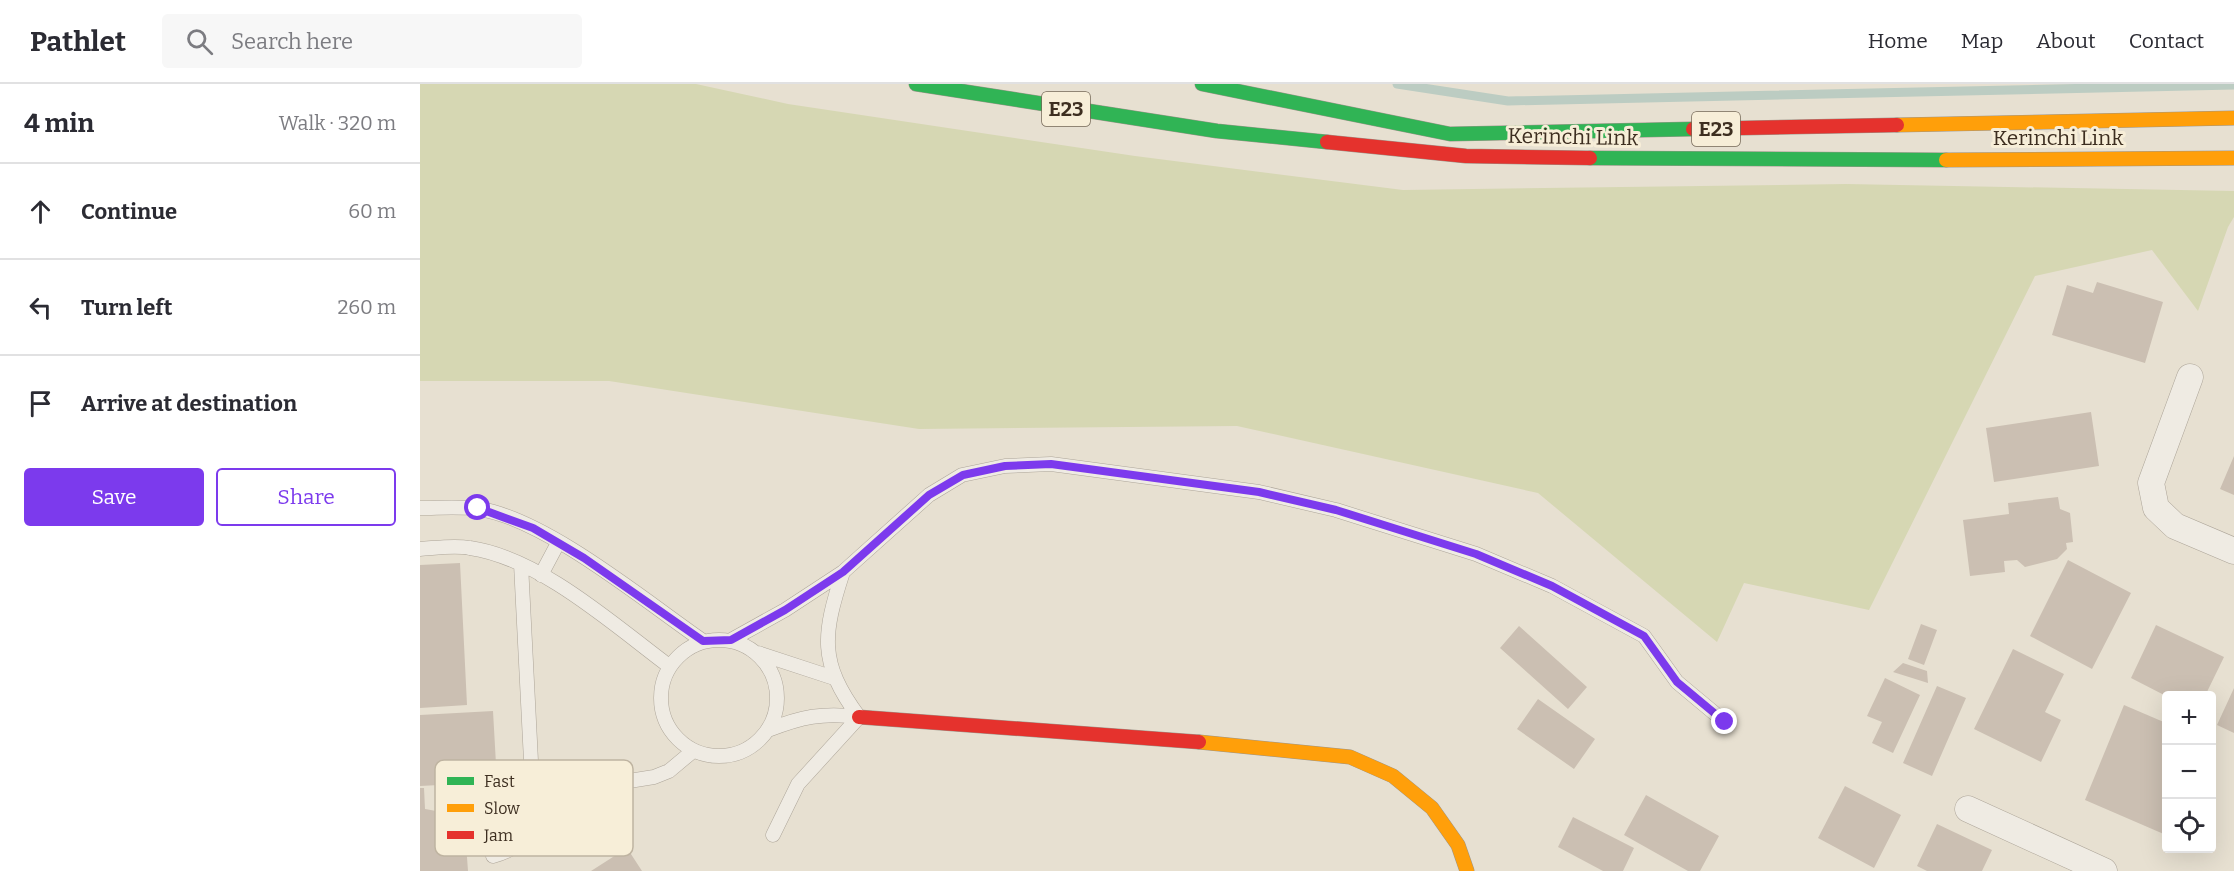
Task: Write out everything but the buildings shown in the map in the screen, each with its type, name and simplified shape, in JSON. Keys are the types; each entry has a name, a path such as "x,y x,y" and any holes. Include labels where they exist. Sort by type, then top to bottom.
{"main road":[{"name":"Kerinchi Link","path":"916,84 1217,131 1466,156 1749,161 2234,158"},
{"name":"Kerinchi Link","path":"1202,84 1450,134 2234,118"},
{"path":"860,717 1272,747 1350,757 1393,776 1432,808 1458,845 1467,871"}],"street":[{"path":"2190,377 2151,483 2156,508 2175,526 2234,551"},
{"path":"1968,809 2104,871"}],"lane":[{"path":"756,653 767,666 775,681 777,698 775,715 768,730 757,743 743,752 726,756 709,756 693,751 677,740 666,723 661,704 662,685 669,666 690,647 703,641 731,640 785,610 843,572 929,495 963,475 1005,466 1051,464 1259,492 1336,510 1465,551 1552,586 1644,636 1677,682 1725,722"},
{"path":"420,508 487,510 533,528 703,641"},
{"path":"541,575 558,543"},
{"path":"420,549 471,548 520,564 564,588 669,666"},
{"path":"520,564 531,760"},
{"path":"843,572 829,616 826,638 834,678 842,694 860,717"},
{"path":"731,640 756,653 834,678"},
{"path":"768,730 803,717 838,714 860,717"},
{"path":"773,836 798,784 860,717"},
{"path":"633,780 654,777 669,771 693,751"}],"green space":[{"path":"420,84 696,84 788,104 1135,156 1403,190 1846,184 2234,191 2234,217 2228,227 2198,311 2152,250 2035,276 1869,610 1744,583 1717,642 1538,493 1237,426 919,429 609,381 420,381"}],"waterway":[{"path":"1397,84 1508,101 2234,85"}],"traffic: fast":[{"path":"916,84 1217,131 1327,142"},
{"path":"1202,84 1450,134 1693,129"},
{"path":"1590,158 1946,160"}],"traffic: slow":[{"path":"1897,125 2234,118"},
{"path":"1946,160 2234,158"},
{"path":"1199,742 1350,757 1393,776 1432,808 1458,845 1467,871"}],"traffic: jam":[{"path":"1693,129 1897,125"},
{"path":"1327,142 1466,156 1590,158"},
{"path":"859,717 1199,742"}],"route":[{"path":"478,508 533,528 584,558 703,641 731,640 785,610 843,572 896,521 929,495 963,475 1005,466 1051,464 1186,480 1259,492 1336,510 1476,554 1552,586 1644,636 1661,656 1677,682 1725,722"}]}
